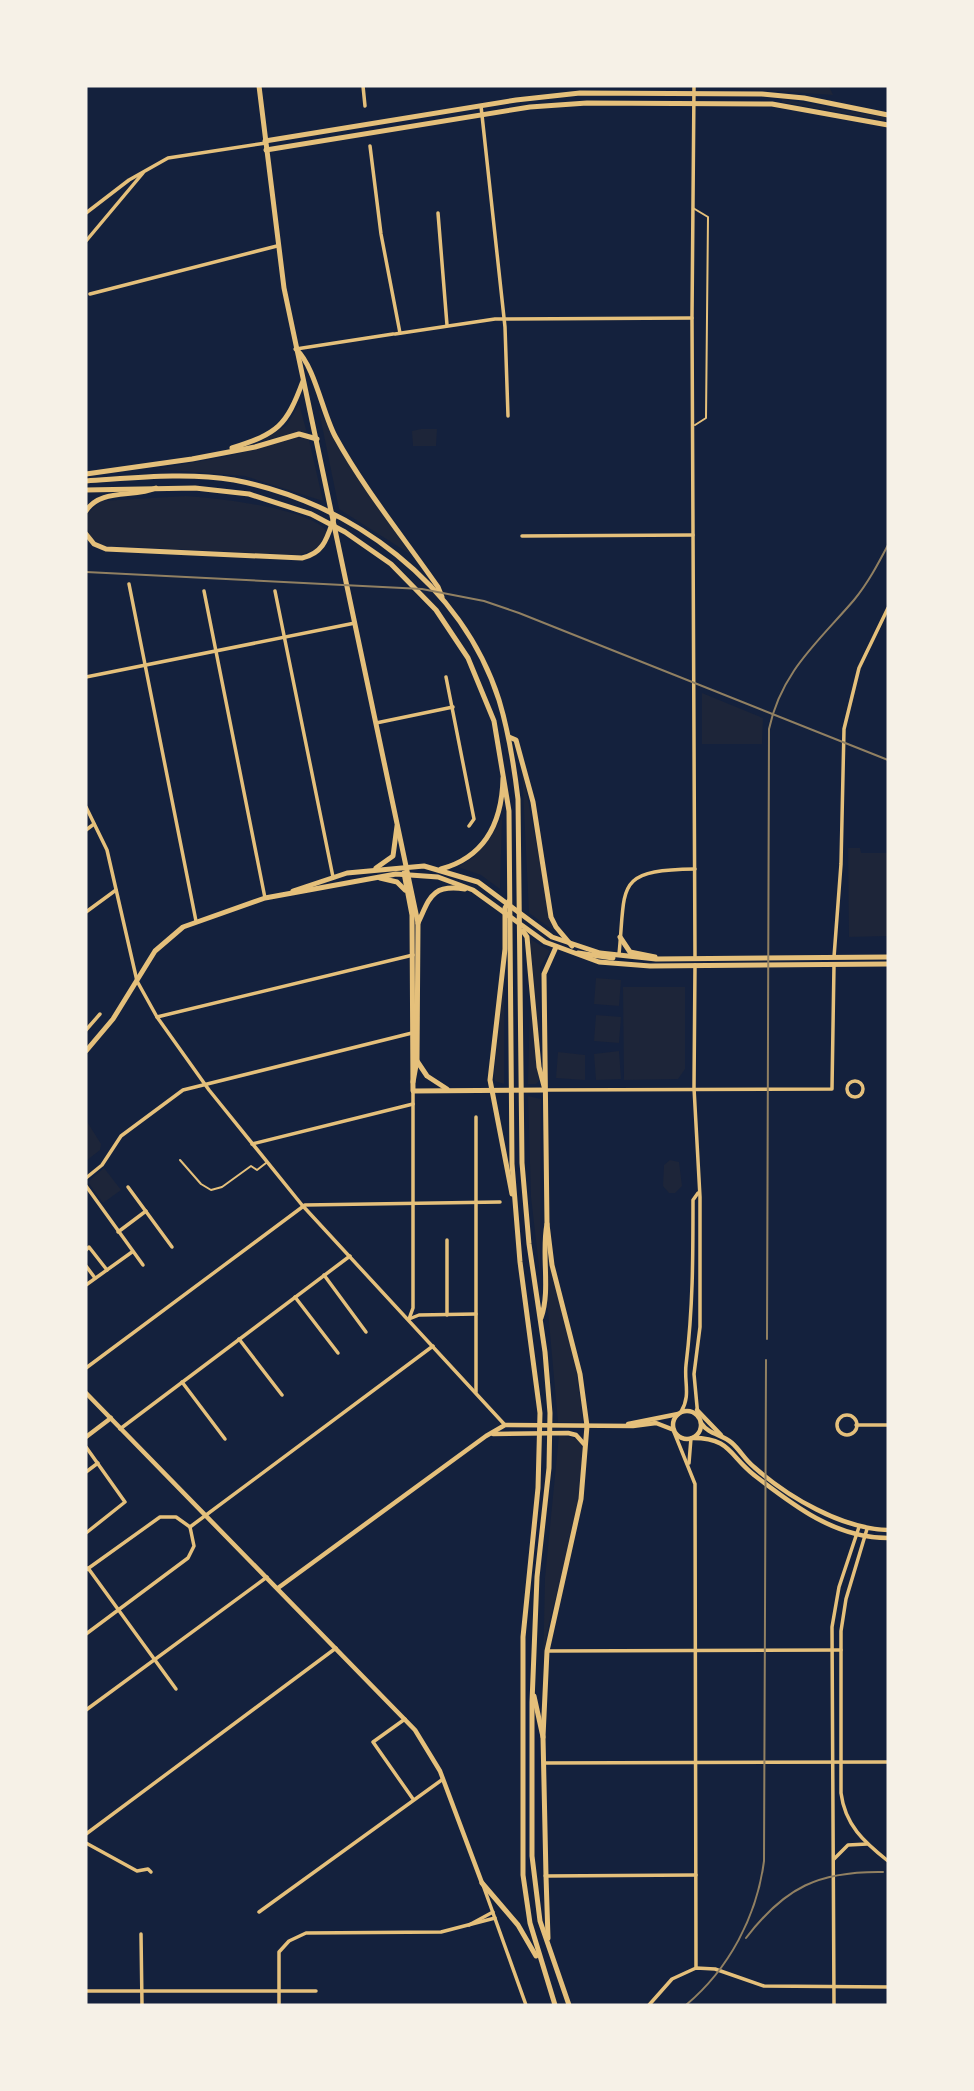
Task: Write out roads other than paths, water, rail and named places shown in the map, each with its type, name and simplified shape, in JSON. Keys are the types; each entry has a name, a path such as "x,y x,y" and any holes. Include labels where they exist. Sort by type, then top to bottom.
{"main road":[{"path":"259,86 277,246 296,349 406,866 416,955"},
{"path":"266,145 481,106 580,93 694,93 804,98 888,115"},
{"path":"266,145 558,105 772,104 888,125"},
{"path":"296,349 306,359 320,405 337,439 438,587 443,600"},
{"path":"211,455 264,438 279,428 290,414 303,381"},
{"path":"86,474 211,455 299,434 317,439"},
{"path":"86,481 196,477 233,480 309,502 355,525 413,569 443,600 466,633 490,677 509,737 518,799 522,929 520,1104 528,1244 541,1318 550,1413 550,1446 537,1577 532,1856 536,1900 569,2005"},
{"path":"86,511 94,502 106,497 147,493 157,488"},
{"path":"86,490 195,488 249,494 311,514 358,539 398,570 430,603 452,631 486,697 503,765 509,811 509,901 505,908 515,1202 540,1413 540,1445 523,1637 523,1875 541,1964 555,2005"},
{"path":"86,534 93,544 106,549 302,558 315,554 325,544 334,518"},
{"path":"509,737 516,740 526,772 551,916 558,930 572,946"},
{"path":"441,869 469,858 488,837 501,807 503,765"},
{"path":"373,869 393,856 397,826"},
{"path":"86,1051 113,1019 163,941 196,921 333,877 373,869 406,866 441,869 478,882 544,932 572,946 619,956 661,959"},
{"path":"293,891 298,893 374,877 407,874 438,877 473,890 556,947 599,962 888,964"},
{"path":"407,874 418,923 413,1091 545,1090"},
{"path":"374,877 397,882 408,896"},
{"path":"418,923 426,901 435,892 452,888 473,890"},
{"path":"522,929 527,937 539,1067 545,1090"},
{"path":"508,935 491,1090 506,1173 515,1202"},
{"path":"620,937 630,952 676,963"},
{"path":"549,1948 543,1737 547,1651 582,1499 587,1426 580,1374 552,1265 547,1224 544,974 556,947"},
{"path":"566,952 601,958 619,956"},
{"path":"862,962 888,957"},
{"path":"413,1082 417,1060 414,1032"},
{"path":"417,1060 427,1076 450,1090"},
{"path":"541,1318 545,1308 543,1241 547,1224"},
{"path":"86,1393 405,1718 424,1741 443,1779 482,1883 519,1924 541,1964"},
{"path":"697,1410 711,1427 759,1471 819,1510 859,1527 888,1530"},
{"path":"621,1426 691,1412 710,1432 727,1439"},
{"path":"674,1431 673,1422 680,1413"},
{"path":"86,1437 111,1418"},
{"path":"278,1588 486,1436 505,1425 621,1426 656,1423 674,1431 681,1438 723,1443 754,1475 819,1521 866,1537 888,1538"},
{"path":"692,1438 700,1430 701,1423"},
{"path":"486,1436 502,1432 568,1433 582,1440 586,1447"},
{"path":"533,1689 543,1737"}],"street":[{"path":"363,86 365,106"},
{"path":"694,86 694,1088 700,1327 694,1374 698,1417"},
{"path":"481,106 504,319 508,416"},
{"path":"86,213 129,180 176,156 266,145"},
{"path":"370,146 396,334"},
{"path":"86,241 144,172"},
{"path":"438,213 447,325"},
{"path":"90,294 277,246"},
{"path":"296,349 447,325 504,319 692,318"},
{"path":"522,536 692,535"},
{"path":"129,584 196,921"},
{"path":"204,591 265,898"},
{"path":"275,592 333,877"},
{"path":"545,1090 832,1089 841,758 846,713 859,668 888,608"},
{"path":"86,677 355,624"},
{"path":"446,677 474,819 469,826"},
{"path":"375,723 453,707"},
{"path":"86,807 107,850 137,981 157,1017 203,1083 303,1206 505,1425"},
{"path":"86,830 94,824"},
{"path":"619,956 621,901 634,880 656,870 695,869"},
{"path":"86,912 116,890"},
{"path":"157,1017 416,955"},
{"path":"695,966 834,965"},
{"path":"86,1030 100,1014"},
{"path":"86,1178 102,1165 128,1131 183,1090 414,1032"},
{"path":"855,1080 863,1088 860,1095 854,1097 846,1089 850,1082 855,1080"},
{"path":"409,1319 413,1308 413,1091"},
{"path":"252,1144 413,1104"},
{"path":"476,1117 476,1392"},
{"path":"86,1186 143,1265"},
{"path":"128,1187 172,1247"},
{"path":"698,1193 706,1193"},
{"path":"680,1413 688,1395 685,1370 694,1302 693,1202 698,1193"},
{"path":"86,1368 303,1206 317,1203 500,1202"},
{"path":"118,1231 146,1211"},
{"path":"447,1240 447,1315"},
{"path":"86,1250 89,1247 107,1270"},
{"path":"86,1286 133,1251"},
{"path":"120,1429 349,1256"},
{"path":"86,1266 95,1278"},
{"path":"324,1275 366,1332"},
{"path":"295,1297 338,1353"},
{"path":"409,1319 419,1315 476,1314"},
{"path":"239,1339 282,1395"},
{"path":"190,1527 433,1346"},
{"path":"183,1382 225,1439"},
{"path":"846,1416 852,1417 856,1425 848,1435 839,1432 837,1426 841,1418 846,1416"},
{"path":"856,1425 888,1425"},
{"path":"674,1431 695,1484 696,1968"},
{"path":"689,1465 688,1450 692,1438"},
{"path":"86,1447 124,1502 123,1506 86,1533"},
{"path":"86,1472 98,1463"},
{"path":"86,1634 118,1610 188,1558 194,1546 190,1527 176,1517 160,1517 87,1569 118,1610 156,1659 176,1689"},
{"path":"834,2005 832,1650 836,1600 859,1527"},
{"path":"867,1529 846,1599 841,1650 843,1808 855,1832 888,1861"},
{"path":"86,1710 267,1577"},
{"path":"86,1834 336,1648"},
{"path":"547,1651 841,1650"},
{"path":"405,1718 373,1742 413,1799"},
{"path":"544,1763 888,1762"},
{"path":"259,1912 443,1779"},
{"path":"86,1843 137,1871 148,1869 151,1872"},
{"path":"833,1860 848,1845 867,1844"},
{"path":"546,1876 696,1875"},
{"path":"482,1883 526,2005"},
{"path":"468,1927 493,1912"},
{"path":"279,2005 280,1949 298,1936 441,1932 495,1918"},
{"path":"141,1934 142,2005"},
{"path":"649,2005 672,1979 696,1968 725,1972 744,1982 764,1986 888,1987"},
{"path":"86,1991 316,1991"}],"lane":[{"path":"692,207 708,217 706,418 692,427"},
{"path":"180,1160 201,1184 211,1190 222,1187 251,1166 257,1170 267,1163"}],"railway":[{"path":"767,1339 769,729 782,691 792,674 814,644 859,594 888,545"},
{"path":"86,572 422,589 484,601 888,760"},
{"path":"686,2005 715,1975 738,1940 755,1902 764,1861 766,1360"},
{"path":"746,1938 775,1906 805,1885 840,1875 883,1872"}]}
